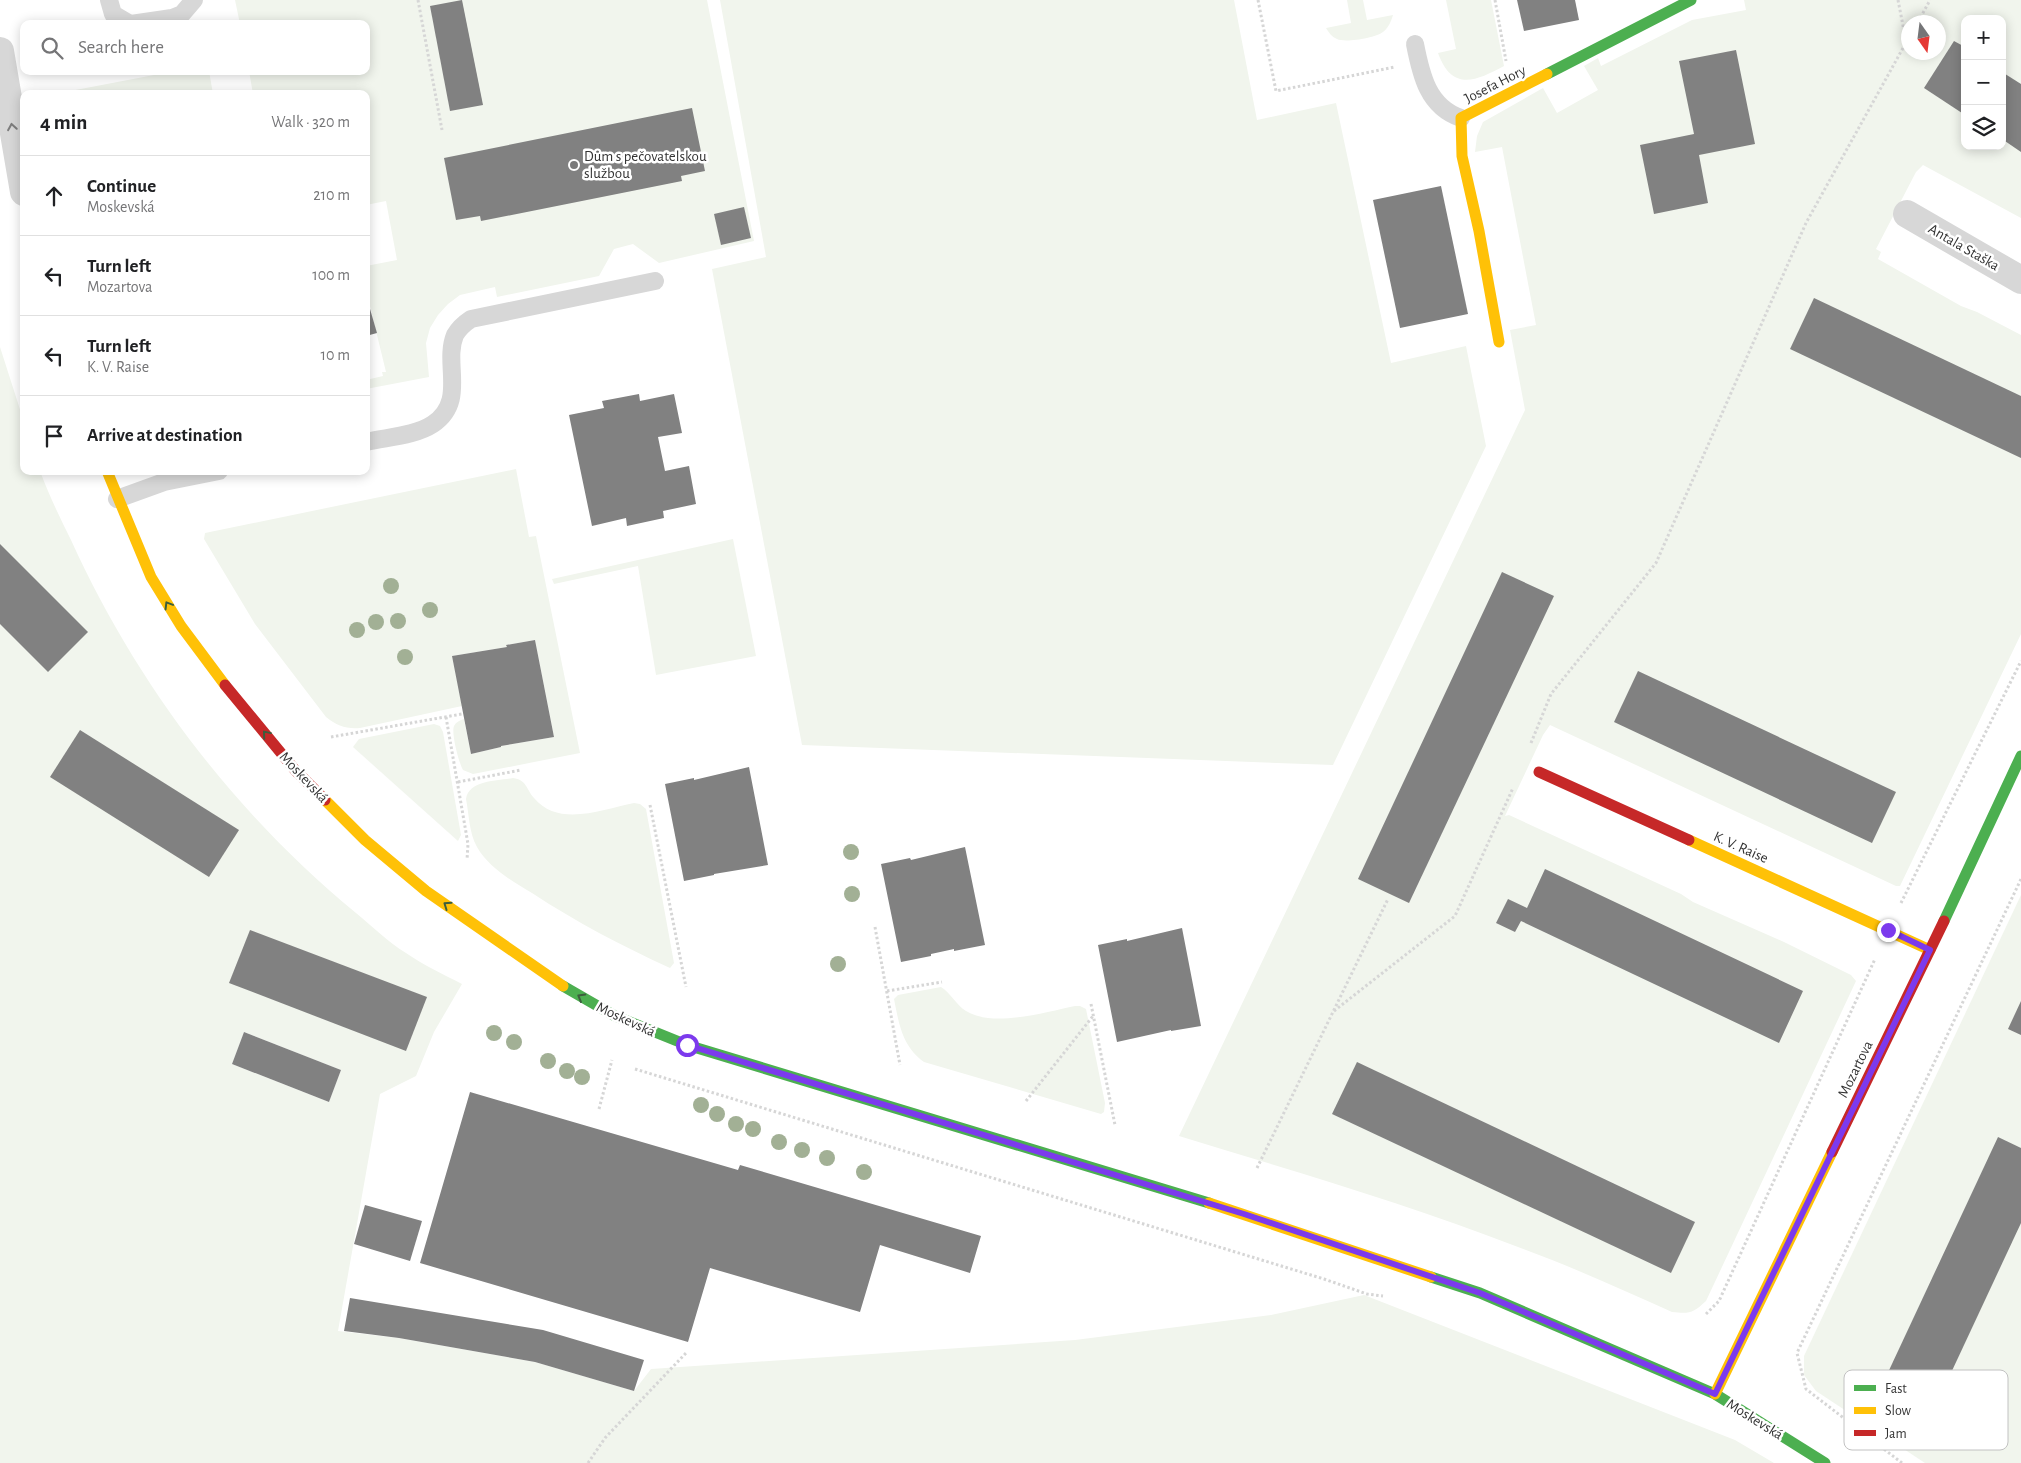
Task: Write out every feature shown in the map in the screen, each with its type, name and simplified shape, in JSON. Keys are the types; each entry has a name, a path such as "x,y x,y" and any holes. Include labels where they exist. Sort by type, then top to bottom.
{"street":[{"name":"Josefa Hory","path":"1499,342 1479,231 1462,156 1461,118 1691,0"},
{"path":"0,51 20,168"},
{"name":"Antala Staška","path":"1907,214 2021,280"},
{"name":"Moskevská","path":"108,475 151,577 181,626 229,690 296,770 365,840 426,891 550,979 616,1016 687,1045 1244,1214 1480,1293 1715,1394 1824,1463"},
{"name":"Mozartova","path":"1715,1394 1930,950 2021,756"},
{"name":"K. V. Raise","path":"1539,772 1930,950"}],"lane":[{"path":"109,0 113,14 123,20"},
{"path":"158,20 182,14 194,0"},
{"path":"1415,44 1424,83 1434,99 1444,109 1461,118"},
{"path":"370,441 421,431 434,424 444,413 452,395 455,336 463,325 472,319 655,281"},
{"path":"117,499 164,482 199,475"}],"path":[{"path":"418,0 442,130"},
{"path":"1495,0 1512,92"},
{"path":"1898,0 1902,15"},
{"path":"1922,15 1930,0"},
{"path":"1529,748 1551,694 1656,563 1806,223 1901,53"},
{"path":"1706,1314 1719,1300 1888,930 2021,661"},
{"path":"332,737 462,714"},
{"path":"446,717 468,844 466,860"},
{"path":"458,782 521,770"},
{"path":"1334,1011 1455,916 1514,784"},
{"path":"650,805 686,987"},
{"path":"1844,1418 1806,1389 1797,1354 2021,879"},
{"path":"1257,1168 1388,898"},
{"path":"876,927 900,1065"},
{"path":"887,991 942,982"},
{"path":"1091,1004 1115,1125"},
{"path":"1026,1101 1094,1016"},
{"path":"599,1109 612,1060"},
{"path":"635,1069 1324,1279"},
{"path":"588,1463 605,1438 686,1353"},
{"path":"1885,1450 1902,1463"}],"shaded area":[{"path":"235,0 707,0 754,241 659,263 633,244 614,249 599,276 497,297 495,287 460,295 438,315 430,328 426,343 429,377 370,388 370,379 383,376 382,372 386,372 370,306 370,265 397,260 386,201 370,204 370,90 252,90 250,75 370,75 370,20 239,20"},
{"path":"720,0 1234,0 1257,120 1336,103 1391,363 1466,346 1486,446 1333,765 802,745 712,269 766,257"},
{"path":"1347,0 1363,0 1367,20 1393,15 1389,25 1383,32 1367,38 1341,40 1335,38 1326,28 1351,23"},
{"path":"1446,0 1491,0 1504,66 1475,79 1466,80 1450,74 1438,53 1456,49"},
{"path":"1744,0 2021,0 2021,218 1923,165 1916,172 1876,249 1881,252 1878,259 1961,306 1977,312 2021,335 2021,634 1900,886 1896,886 1550,725 1543,735 1505,816 1509,815 1681,894 1693,902 1784,942 1851,975 1856,981 1706,1301 1691,1312 1678,1313 1557,1262 1434,1216 1350,1188 1179,1136 1525,410 1510,330 1536,325 1502,147 1475,152 1477,136 1483,122 1543,88 1557,113 1598,90 1584,66 1598,58 1601,66 1692,20 1746,10"},
{"path":"154,75 210,75 212,90 75,90"},
{"path":"0,347 20,410 20,475 42,475 97,593 126,645 192,743 229,789 269,833 311,874 393,944 419,962 462,984 434,1032 416,1076 380,1094 338,1331 399,1338 535,1362 634,1391 651,1369 1075,1340 1271,1315 1364,1295 1735,1440 1774,1463 0,1463","holes":["244,1032 341,1070 329,1102 232,1064"]},
{"path":"516,469 529,537 536,536 580,753 473,774 463,770 461,766 453,730 456,723 463,719 471,754 501,746 554,737 535,640 507,645 507,647 452,656 462,706 360,728 350,728 334,723 326,717 255,624 204,539 205,533"},
{"path":"733,539 756,656 656,675 638,566 554,584 552,579"},
{"path":"434,724 440,726 443,732 461,835 458,841 353,747 359,739"},
{"path":"513,778 524,783 534,798 544,807 556,812 582,814 634,803 640,804 646,809 674,963 670,968 565,914 509,879 494,868 482,855 474,842 471,830 466,799 468,793 472,788 485,782"},
{"path":"2021,895 2021,1463 1925,1463 1905,1450 2008,1450 2008,1370 1844,1370 1844,1409 1816,1391 1804,1375 1804,1356"},
{"path":"941,987 966,1011 977,1016 990,1018 1035,1015 1075,1006 1086,1009 1105,1103 1104,1112 1101,1114 924,1062 906,1042 894,999 898,995"}],"building":[{"path":"462,0 483,105 450,111 430,6"},
{"path":"1517,0 1575,0 1579,20 1524,31"},
{"path":"1954,41 1961,45 1961,112 1924,88 1942,60 1946,60 1946,54"},
{"path":"1736,50 1755,144 1699,155 1708,203 1654,214 1640,145 1694,134 1679,61"},
{"path":"2006,75 2021,84 2021,152 2006,142"},
{"name":"Dům s pečovatelskou službou","path":"692,108 705,171 681,176 682,181 481,221 480,216 456,220 444,158"},
{"path":"1441,186 1468,314 1400,328 1373,200"},
{"path":"744,207 751,238 721,245 714,214"},
{"path":"1814,298 2021,396 2021,458 1790,349"},
{"path":"370,309 377,333 370,335"},
{"path":"639,394 640,401 674,394 682,433 658,437 665,471 689,466 696,504 663,511 664,518 627,526 626,518 592,526 569,415 604,408 602,401"},
{"path":"0,544 88,632 48,672 0,624"},
{"path":"1502,572 1554,596 1409,903 1358,879"},
{"path":"535,640 554,737 501,746 471,754 452,656 507,647 506,645"},
{"path":"1638,671 1896,792 1872,843 1614,722"},
{"path":"80,730 239,830 209,877 50,777"},
{"path":"749,767 768,865 684,881 665,784 694,778 694,780"},
{"path":"965,847 985,945 954,951 954,949 901,962 881,864 910,858 911,860"},
{"path":"1545,869 1803,991 1779,1043 1521,921 1515,932 1496,923 1508,899 1527,908"},
{"path":"1182,928 1201,1026 1171,1030 1117,1042 1098,945 1127,939 1127,941"},
{"path":"250,930 427,997 406,1051 229,983"},
{"path":"2021,1001 2021,1035 2008,1029"},
{"path":"244,1032 341,1070 329,1102 232,1064"},
{"path":"1357,1062 1695,1222 1671,1273 1332,1114"},
{"path":"470,1092 738,1170 740,1165 981,1236 970,1273 880,1245 860,1312 710,1268 688,1342 420,1263"},
{"path":"1998,1137 2021,1148 2021,1223 1952,1370 1889,1370"},
{"path":"365,1205 422,1221 410,1261 354,1244"},
{"path":"350,1298 543,1330 644,1360 634,1391 535,1362 399,1338 344,1331"}],"traffic: fast":[{"path":"1547,74 1691,0"},
{"path":"1944,921 2021,756"},
{"path":"563,986 615,1016 687,1045 1209,1203"},
{"path":"1431,1277 1480,1293 1715,1394 1825,1463"}],"traffic: slow":[{"path":"1499,342 1479,231 1462,156 1461,118 1547,74"},
{"path":"109,475 151,577 181,626 225,685"},
{"path":"325,800 365,840 426,891 563,986"},
{"path":"1689,840 1930,950"},
{"path":"1715,1394 1832,1152"},
{"path":"1209,1203 1431,1277"}],"traffic: jam":[{"path":"225,685 295,770 325,800"},
{"path":"1539,772 1689,840"},
{"path":"1832,1152 1944,921"}],"place":[{"name":"Dům s pečovatelskou službou","path":"574,165"}],"route":[{"path":"687,1045 1244,1214 1480,1293 1715,1394 1930,950 1888,930"}]}
